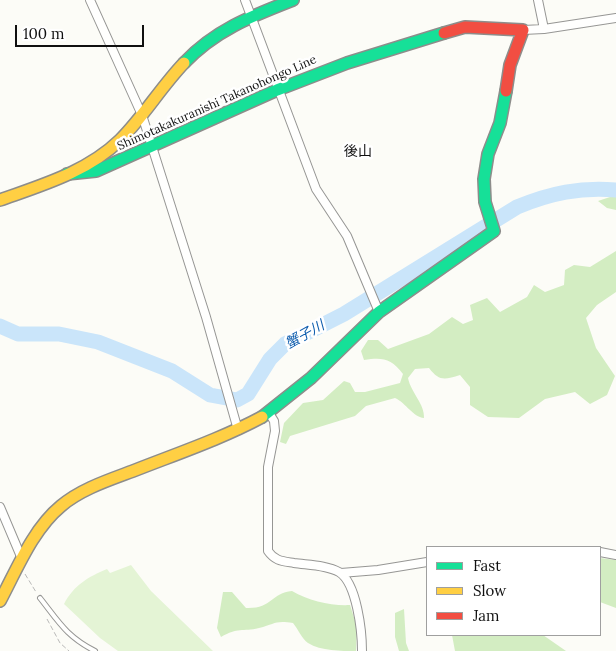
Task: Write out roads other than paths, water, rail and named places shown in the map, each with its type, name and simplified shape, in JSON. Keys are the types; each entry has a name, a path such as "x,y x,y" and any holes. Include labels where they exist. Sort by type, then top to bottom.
{"main road":[{"path":"0,200 67,174 103,154 120,141 192,54 207,41 226,28 293,0"},
{"name":"Shimotakakuranishi Takanohongo Line","path":"67,174 96,171 153,148 277,90 332,68 465,27 522,30"},
{"path":"0,601 22,559 47,520 62,505 101,483 238,430 269,414 311,378 376,307 494,231 485,202 484,179 488,154 500,123 510,65 522,30"}],"street":[{"path":"90,0 142,115 206,317 238,430"},
{"path":"245,0 277,90 316,188 347,236 376,307"},
{"path":"538,0 544,29"},
{"path":"522,30 544,29 616,18"},
{"path":"269,414 274,421 275,431 268,467 268,551 273,558 342,573 378,570 426,562"},
{"path":"0,507 3,524 22,559"},
{"path":"601,552 616,554"},
{"path":"342,573 348,583 360,620 362,651"}],"lane":[{"path":"40,598 63,630 77,641 95,651"}],"waterway":[{"name":"蟹子川","path":"0,326 18,334 59,334 98,342 172,371 210,395 237,400 248,394 270,359 285,344 344,314 517,207 566,192 590,189 616,190"}],"district":[{"name":"後山","path":"358,152"}]}
